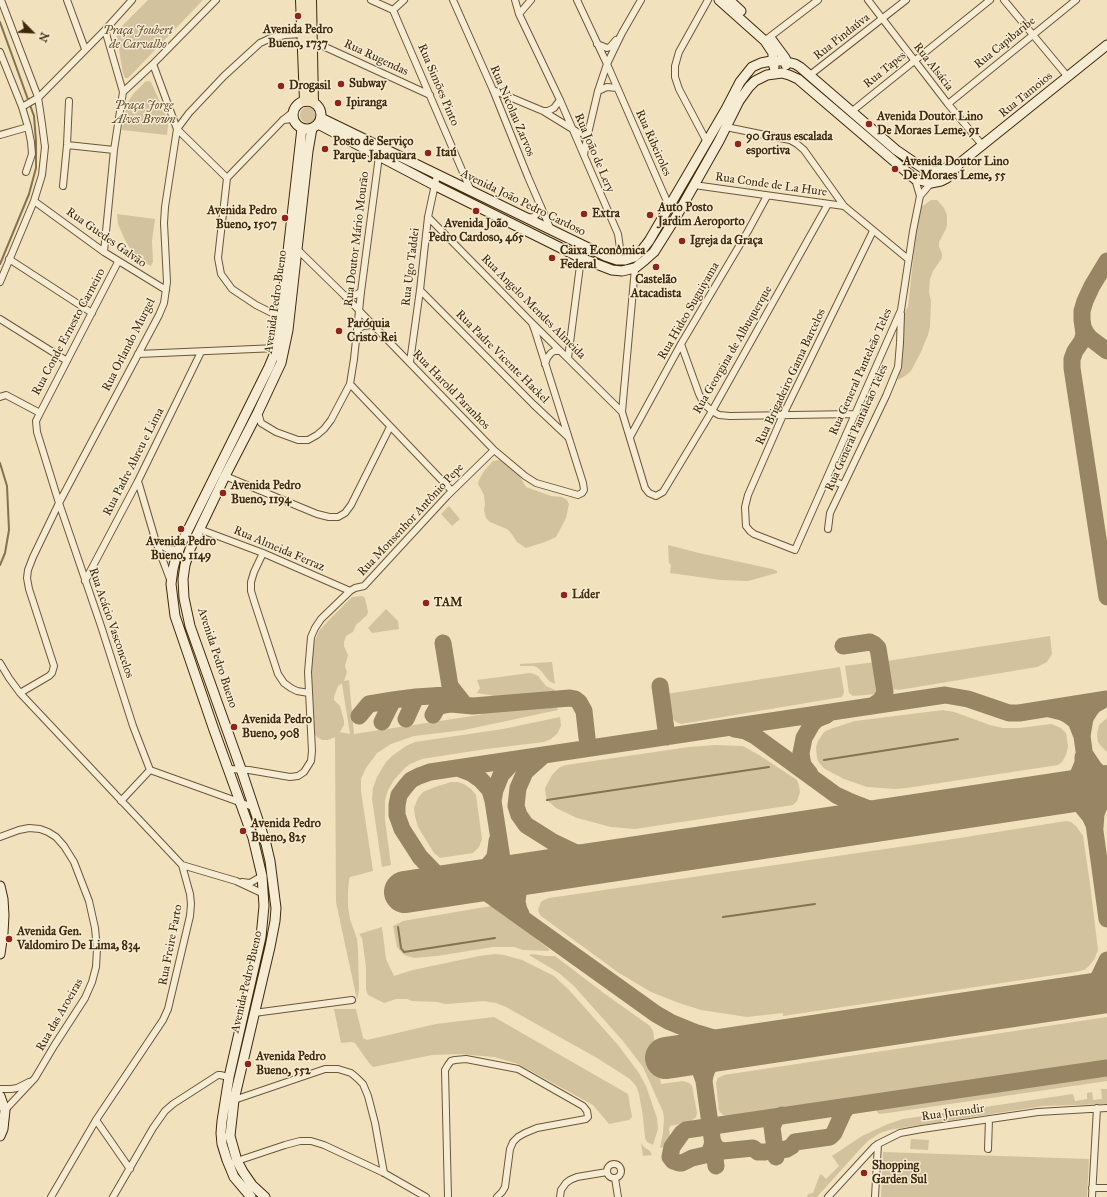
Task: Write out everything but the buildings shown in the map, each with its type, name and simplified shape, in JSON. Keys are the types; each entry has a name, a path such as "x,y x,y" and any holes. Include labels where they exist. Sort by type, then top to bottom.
{"main road":[{"path":"301,0 302,34 309,101"},
{"path":"309,101 312,41 311,0"},
{"path":"719,0 767,39 774,55 774,69 780,73"},
{"path":"729,0 784,55 786,62 780,73"},
{"name":"Rua Tamoios","path":"932,183 947,178 960,163 1107,45"},
{"path":"616,260 625,260 634,257 642,250 707,142 740,82 752,68 761,63 773,61 786,62 800,67 896,150 913,163 924,169"},
{"path":"635,268 654,252 676,218 739,101 749,87 767,74 780,73 798,79 915,179 932,183 937,177 938,171"},
{"path":"309,101 317,105 320,110 317,123 309,129 302,128 296,123 294,115 298,104 309,101"},
{"name":"Avenida João Pedro Cardoso","path":"317,123 434,185 581,258 612,270 628,270 635,268"},
{"name":"Avenida João Pedro Cardoso","path":"317,123 437,175 616,260"},
{"name":"Avenida Pedro Bueno","path":"265,1197 252,1185 243,1172 237,1161 230,1136 234,1100 270,947 276,908 266,844 190,626 184,598 183,579 190,549 258,412 280,364 285,348 308,151 317,123"},
{"name":"Avenida Pedro Bueno","path":"250,1197 234,1177 227,1160 222,1144 222,1121 229,1077 261,937 264,906 262,876 253,838 234,788 175,616 171,584 178,550 269,368 277,348 302,128"},
{"name":"Rua Tamoios","path":"924,169 938,171 960,163"},
{"path":"915,179 918,172 924,169"},
{"path":"262,876 271,873"},
{"path":"0,886 4,915 0,954"},
{"path":"0,1096 2,1110 2,1129 0,1136"}],"street":[{"path":"0,282 34,201 42,175 45,146 42,124 35,99 1,0"},
{"path":"67,0 85,49"},
{"path":"24,106 35,99 105,30 131,0"},
{"path":"123,92 216,0"},
{"path":"370,0 393,10 404,0"},
{"name":"Rua Nicolau Zarvos","path":"453,0 493,90 551,230"},
{"path":"515,0 524,4 530,2"},
{"name":"Rua João de Lery","path":"515,0 519,14 560,100 618,234 620,248 616,260"},
{"name":"Rua Ribeiroles","path":"577,0 607,64 669,206"},
{"path":"584,157 586,138 598,91 607,64 622,33 641,0"},
{"path":"707,142 679,89 675,77 675,66 679,52 708,0"},
{"path":"767,39 818,0"},
{"name":"Rua Alsácia","path":"868,0 948,104 983,146"},
{"name":"Rua Pindaúva","path":"810,76 906,0"},
{"name":"Rua Tapes","path":"851,112 990,0"},
{"path":"1004,0 1068,77"},
{"name":"Rua Capibaribe","path":"948,104 1076,0"},
{"path":"519,14 530,2"},
{"name":"Rua Simões Pinto","path":"393,10 471,191"},
{"path":"104,252 114,150 123,92 105,30"},
{"path":"597,44 604,47 610,47 622,33"},
{"name":"Rua Orlando Murgel","path":"20,693 49,676 54,669 54,662 28,589 28,570 59,503 159,316 164,303 167,282 164,223 165,207 177,129 189,113 224,76 260,42 285,35 302,34"},
{"name":"Rua Rugendas","path":"312,41 430,95"},
{"path":"0,52 3,66 24,106 32,154 26,172"},
{"path":"153,64 177,129 227,178"},
{"path":"598,91 607,86 617,88"},
{"path":"493,90 543,112 586,138"},
{"path":"543,112 554,108 560,100"},
{"path":"63,186 69,101"},
{"path":"280,317 256,305 232,289 221,274 218,258 227,178 283,120 294,115"},
{"path":"0,135 28,127"},
{"path":"726,127 790,140 797,144 804,150 844,206 908,259"},
{"path":"67,145 114,150"},
{"name":"Rua Doutor Mário Mourão","path":"258,412 261,423 276,432 298,440 308,440 317,436 327,425 350,384 379,156"},
{"name":"Rua Ugo Taddei","path":"410,362 428,217 437,175"},
{"name":"Rua General Panteleão Teles","path":"795,550 901,310 908,259 920,196 915,179"},
{"path":"920,196 932,183"},
{"name":"Rua Conde de La Hure","path":"694,185 844,206"},
{"name":"Rua Hideo Suguiyama","path":"630,437 681,344 768,196"},
{"name":"Rua Guedes Galvão","path":"34,201 118,262 166,290"},
{"name":"Rua Georgina de Albuquerque","path":"630,437 645,488 649,493 656,496 663,492 712,411 828,204"},
{"path":"525,218 536,215 541,207"},
{"name":"Rua Angelo Mendes Almeida","path":"428,217 622,412"},
{"name":"Rua Brigadeiro Gama Barcelos","path":"795,550 754,534 750,531 746,526 745,507 748,495 783,415 874,231"},
{"name":"Rua Harold Paranhos","path":"297,249 410,362 494,450 525,476 536,483 578,495 584,490 584,484 569,438"},
{"path":"568,358 581,258"},
{"path":"9,259 92,313"},
{"name":"Rua Conde Ernesto Carneiro","path":"40,413 118,262"},
{"path":"630,437 622,412 635,268"},
{"name":"Rua Padre Vicente Hackel","path":"420,290 533,404 569,438"},
{"path":"344,296 354,295 361,292"},
{"name":"Rua General Pantaleão Teles","path":"828,529 830,513 886,396 898,367 901,338 901,310"},
{"path":"0,319 67,361"},
{"path":"532,323 569,438"},
{"path":"357,332 363,326 372,325"},
{"path":"540,348 543,342 549,340"},
{"path":"681,344 698,394 704,404 712,411 719,414 730,416 855,414"},
{"path":"138,354 277,348"},
{"path":"545,364 550,353 560,351"},
{"name":"Rua Padre Abreu e Lima","path":"85,581 138,480 201,352"},
{"path":"350,384 452,492"},
{"path":"0,390 3,396 40,413"},
{"name":"Rua Acácio Vasconcelos","path":"40,413 36,421 37,432 133,726 150,770"},
{"path":"225,476 317,514 328,517 338,517 345,513 351,505 390,427"},
{"name":"Rua Monsenhor Antônio Pepe","path":"228,769 241,769 290,778 298,776 304,772 311,760 312,751 308,672 311,637 315,628 350,591 364,586 452,492 494,450"},
{"path":"827,478 843,485"},
{"path":"138,480 156,542 171,584"},
{"name":"Rua Almeida Ferraz","path":"199,529 263,553 350,591"},
{"path":"156,542 169,550 178,550"},
{"path":"263,553 254,572 251,582 251,591 278,674 284,683 291,688 297,691 309,693"},
{"name":"Rua Freire Farto","path":"0,663 20,693 182,865 190,894 191,904 190,916 168,1009 163,1020 96,1120 50,1197"},
{"path":"121,801 150,770 253,807"},
{"path":"219,794 227,794 234,788"},
{"name":"Rua das Aroeiras","path":"0,838 19,830 29,828 40,829 56,837 64,846 74,862 89,901 95,928 97,949 96,967 92,982 85,998 35,1078 2,1110"},
{"path":"182,865 236,881 250,883 262,876"},
{"path":"236,881 264,894"},
{"path":"254,1014 352,1000"},
{"path":"448,1197 445,1077 446,1070 451,1061 466,1059 518,1069 583,1106 587,1110 588,1114 586,1119 537,1128 518,1137 513,1142 510,1149 505,1187 498,1197"},
{"path":"234,1100 326,1069 350,1073 362,1084 368,1096 375,1123 384,1173"},
{"path":"113,1197 153,1128 165,1111 173,1104 218,1075 229,1077"},
{"path":"0,1089 11,1090 35,1078"},
{"path":"1092,1197 1097,1108"},
{"name":"Rua Jurandir","path":"828,1197 878,1144 900,1133 922,1128 1038,1112 1107,1108"},
{"path":"988,1149 989,1119"},
{"path":"96,1120 130,1169"},
{"path":"237,1161 285,1145 300,1141 311,1141 324,1144 384,1173 426,1197"},
{"path":"875,1197 878,1144"},
{"path":"607,1172 610,1165 617,1165 621,1169 621,1172 620,1175 615,1178"},
{"path":"607,1172 609,1176 615,1178"},
{"path":"560,1197 561,1190 566,1182 577,1177 607,1172"},
{"path":"615,1178 618,1197"},
{"path":"1092,1188 1107,1188"}],"green space":[{"name":"Praça Joubert de Carvalho","path":"148,0 203,0 128,78 125,78 116,32"},
{"name":"Praça Jorge Alves Brown","path":"145,82 151,82 167,118 167,135 122,130 124,116 129,100"},
{"path":"308,107 314,109 316,115 314,121 308,123 302,121 300,115 302,109"},
{"path":"931,200 937,200 944,208 947,215 947,225 939,242 942,258 933,271 930,279 930,327 922,350 911,371 898,380 904,313 908,307 920,208"},
{"path":"117,214 155,219 152,241 153,262 151,266 143,262 129,247 118,224"},
{"path":"493,461 504,461 523,470 520,477 526,487 551,496 562,497 567,500 569,504 566,518 556,537 526,548 517,542 507,529 490,522 486,518 484,510 484,495 478,484 484,471"},
{"path":"449,506 460,519 452,526 441,514"},
{"path":"668,545 772,569 777,571 777,573 748,581 721,580 670,573 671,565 669,563"},
{"path":"362,596 365,598 368,612 367,615 356,625 353,632 346,636 344,642 348,655 345,666 347,672 344,681 349,680 354,734 479,715 500,708 534,706 557,708 558,710 464,730 414,736 391,744 377,753 366,768 361,779 361,791 373,871 350,877 348,891 350,919 357,939 358,950 359,990 357,1000 336,902 335,737 328,740 322,740 314,733 310,671 315,640 319,631 352,597","holes":["342,683 350,734 340,732 344,725 344,721 340,706 334,700 338,686"]},
{"path":"386,609 398,621 399,629 372,633 368,628"},
{"path":"1050,636 1052,654 1047,662 1037,667 899,690 893,689 890,685 887,661"},
{"path":"552,662 555,684 549,681 538,668 534,666 520,666 520,664"},
{"path":"875,662 880,691 877,694 853,696 849,693 845,666"},
{"path":"840,667 844,692 842,697 681,724 676,722 670,715 666,694"},
{"path":"530,673 538,676 546,686 555,690 555,693 500,697 477,693 480,688 477,680"},
{"path":"943,710 954,712 1003,728 1019,728 1051,724 1061,728 1066,733 1068,746 1066,755 1062,762 1058,765 895,789 867,787 844,779 825,769 819,763 816,747 824,732 830,729 855,721"},
{"path":"560,717 561,726 557,734 544,742 422,759 405,768 394,780 388,790 385,800 385,820 391,865 382,867 372,799 373,788 377,777 386,762 392,756 406,746 415,742 503,729"},
{"path":"1107,718 1107,752 1098,742 1097,734 1099,725"},
{"path":"716,745 743,746 797,780 800,792 797,801 793,805 635,829 611,827 577,818 556,808 547,800 546,797 545,788 552,775 560,767 566,765 689,747"},
{"path":"451,782 464,784 476,795 482,839 479,847 473,853 440,858 434,853 418,827 414,808 418,798 423,792"},
{"path":"1066,821 1071,822 1076,826 1083,836 1098,950 1094,960 1088,967 1084,970 1075,972 783,1016 783,1013 747,1017 701,1010 651,992 619,973 541,916 538,910 541,902 549,898 947,840"},
{"path":"491,906 505,914 549,949 549,951 523,950 514,947 493,947 414,958 404,955 397,947 393,926 403,921"},
{"path":"382,927 386,959 394,976 413,970 495,954 522,960 554,976 569,990 618,1045 639,1073 646,1086 657,1118 658,1129 653,1145 647,1142 645,1138 639,1094 636,1086 630,1079 597,1058 506,1007 496,1003 484,1001 446,1004 396,999 384,1003 368,995 366,989 366,967 362,938 359,934"},
{"path":"529,955 555,956 650,1026 653,1031 656,1051 649,1053 651,1069 658,1067 661,1084 683,1081 692,1086 697,1113 696,1117 690,1122 670,1126 670,1136 666,1147 660,1148 663,1133 663,1112 643,1067 623,1041 574,986 559,973"},
{"path":"334,1009 356,1009 363,1038 367,1040 436,1024 494,1017 628,1094 632,1117 629,1120 609,1124 593,1105 518,1064 494,1057 460,1054 432,1055 373,1067 355,1043 341,1043"},
{"path":"1107,1017 1107,1061 729,1117 723,1115 719,1111 716,1083 718,1078 724,1075"},
{"path":"1107,1072 1107,1081 888,1113 879,1114 876,1110 878,1107 884,1105"},
{"path":"1101,1089 1107,1089 1107,1104 1043,1106 889,1130 880,1133 861,1148 817,1197 807,1197 808,1194 813,1193 821,1174 826,1179 839,1166 832,1156 862,1136 888,1124 903,1119 1073,1094 1075,1101 1087,1099 1087,1093 1092,1092 1093,1100 1102,1099"},
{"path":"911,1139 929,1140 928,1150 910,1149"},
{"path":"641,1143 650,1151 652,1155 643,1156"},
{"path":"883,1152 1089,1159 1087,1197 881,1197"}],"waterway":[{"path":"0,22 34,116 36,141 36,168 29,194 0,264"},
{"path":"0,463 7,486 9,530 5,553 0,565"},
{"path":"824,760 958,739"},
{"path":"547,800 769,767"},
{"path":"723,917 815,904"},
{"path":"398,927 401,948 404,952 495,938"}],"taxiway":[{"path":"1107,261 1085,301 1082,311 1084,334 1082,341 1075,351 1072,359 1072,368 1107,597"},
{"path":"1083,327 1090,338 1107,351"},
{"path":"843,646 870,642 878,648 885,692 881,700 874,705"},
{"path":"406,719 416,697 446,695 465,705 450,686 443,643"},
{"path":"660,686 667,737"},
{"path":"796,1039 747,1043 720,1040 697,1033 670,1022 656,1014 485,892 449,885 443,881 420,857 402,829 397,815 399,795 411,780 430,772 945,695 968,699 1009,713 1019,713 1107,699"},
{"path":"382,722 393,700 416,697"},
{"path":"433,715 440,706 451,704 473,706 570,698 579,702 584,711 587,738"},
{"path":"359,716 369,704 393,700"},
{"path":"1050,709 1062,712 1076,721 1082,736 1085,718 1094,705 1103,700"},
{"path":"810,774 803,765 802,760 801,753 804,738 812,724 817,719 827,715"},
{"path":"734,729 745,731 755,736 836,795 869,809 901,817"},
{"path":"1082,736 1107,919"},
{"path":"544,755 525,772 518,788 516,806 519,815 526,825 553,842 574,852 607,858 627,858"},
{"path":"1086,756 1094,768 1107,778"},
{"path":"1055,794 1072,782 1078,775 1083,763 1083,757"},
{"path":"458,768 471,773 481,780 490,790 493,801 495,790 501,775 511,764 520,759"},
{"path":"1055,794 1074,800 1081,805 1090,816 1095,827 1096,814 1099,806 1107,795"},
{"path":"493,801 508,897 511,905 517,912"},
{"path":"467,879 482,873 495,857 497,841"},
{"path":"521,914 517,902 518,893 521,886 526,880 542,871"},
{"path":"1059,999 1084,991 1094,983 1099,977 1107,960"},
{"path":"1096,994 1107,997"},
{"path":"692,1054 698,1064 704,1081 710,1062 715,1056 732,1048"},
{"path":"713,1142 710,1152 705,1155 692,1158 682,1163 673,1161 670,1157 672,1147 686,1130 1107,1068"},
{"path":"704,1081 716,1166"},
{"path":"713,1142 716,1148 723,1151 753,1148 758,1152 765,1152 770,1151 774,1147 781,1150 787,1149 795,1142 830,1137 834,1133 844,1111 849,1106"},
{"path":"776,1157 772,1127 776,1118 782,1115"}],"runway":[{"path":"405,892 1107,786"},
{"path":"666,1058 1107,992"}],"place":[{"name":"Avenida Pedro Bueno, 1737","path":"298,16"},
{"name":"Subway","path":"341,84"},
{"name":"Drogasil","path":"281,86"},
{"name":"Ipiranga","path":"338,103"},
{"name":"Avenida Doutor Lino De Moraes Leme, 91","path":"869,124"},
{"name":"90 Graus escalada esportiva","path":"738,144"},
{"name":"Posto de Serviço Parque Jabaquara","path":"325,149"},
{"name":"Itaú","path":"428,153"},
{"name":"Avenida Doutor Lino De Moraes Leme, 55","path":"895,169"},
{"name":"Avenida João Pedro Cardoso, 465","path":"476,211"},
{"name":"Extra","path":"584,214"},
{"name":"Auto Posto Jardim Aeroporto","path":"650,215"},
{"name":"Avenida Pedro Bueno, 1507","path":"285,218"},
{"name":"Igreja da Graça","path":"682,241"},
{"name":"Caixa Econômica Federal","path":"552,258"},
{"name":"Castelão Atacadista","path":"656,267"},
{"name":"Paróquia Cristo Rei","path":"339,331"},
{"name":"Avenida Pedro Bueno, 1194","path":"223,493"},
{"name":"Avenida Pedro Bueno, 1149","path":"181,529"},
{"name":"Líder","path":"564,595"},
{"name":"TAM","path":"426,603"},
{"name":"Avenida Pedro Bueno, 908","path":"234,727"},
{"name":"Avenida Pedro Bueno, 825","path":"243,831"},
{"name":"Avenida Gen. Valdomiro De Lima, 834","path":"9,939"},
{"name":"Avenida Pedro Bueno, 552","path":"248,1064"},
{"name":"Shopping Garden Sul","path":"864,1173"}]}
